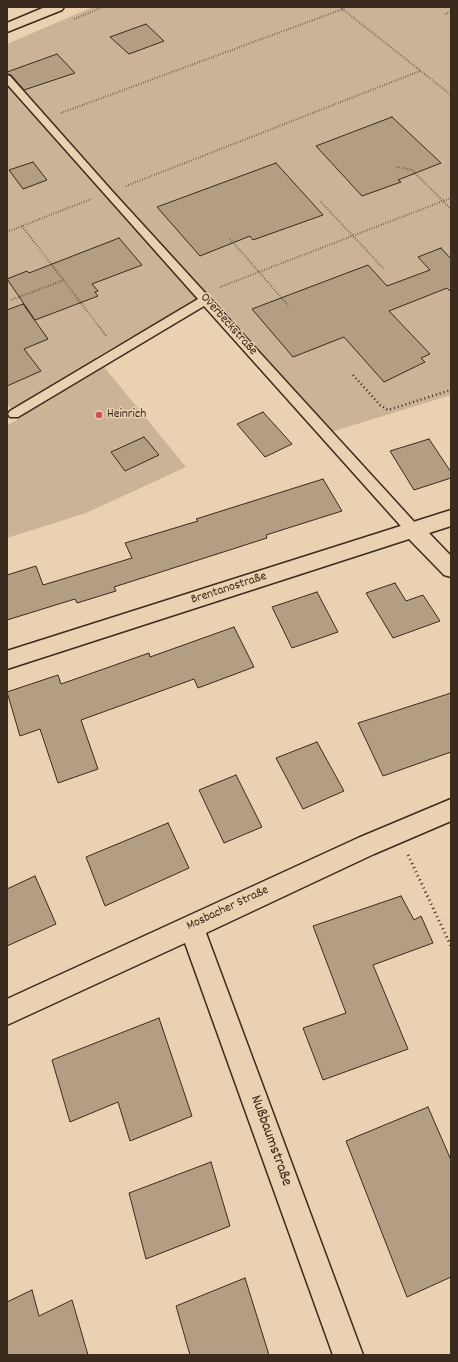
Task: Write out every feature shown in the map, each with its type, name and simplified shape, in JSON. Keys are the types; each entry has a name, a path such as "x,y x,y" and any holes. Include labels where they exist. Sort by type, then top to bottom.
{"street":[{"path":"7,14 24,7"},
{"path":"7,28 56,7"},
{"name":"Brentanostraße","path":"7,660 451,518"},
{"name":"Overbeckstraße","path":"413,530 451,569"},
{"name":"Mosbacher Straße","path":"7,1012 397,832 451,810"},
{"name":"Nußbaumstraße","path":"191,926 348,1355"}],"lane":[{"name":"Overbeckstraße","path":"7,78 108,193 413,530"},
{"path":"14,414 203,297"}],"path":[{"path":"340,7 451,95"},
{"path":"44,120 343,9"},
{"path":"445,14 451,12"},
{"path":"7,232 420,71"},
{"path":"397,167 404,167 412,170 451,209"},
{"path":"203,297 259,272 451,198"},
{"path":"321,202 384,269"},
{"path":"22,226 111,341"},
{"path":"230,239 288,305"},
{"path":"11,300 64,280"},
{"path":"353,375 380,405 388,410 451,390"},
{"path":"406,850 451,946"}],"shaded area":[{"path":"93,7 451,7 451,395 331,432 209,293 96,357 186,467 86,513 7,538 7,425 17,420 7,402 7,44"}],"building":[{"path":"146,24 164,41 129,54 110,37"},
{"path":"57,54 75,73 24,90 11,75 7,74 7,72"},
{"path":"392,117 441,163 398,180 401,182 362,196 316,146"},
{"path":"33,162 47,180 23,189 9,170"},
{"path":"276,163 323,215 253,240 250,236 200,256 157,207"},
{"path":"119,238 142,265 92,284 98,291 95,292 98,296 35,320 7,279 27,271 29,273"},
{"path":"441,248 451,259 451,292 447,288 389,311 430,354 421,358 425,362 384,382 344,337 293,357 252,309 368,265 387,286 430,270 418,257"},
{"path":"23,304 48,339 24,349 41,371 7,386 7,310"},
{"path":"263,412 292,444 265,457 237,424"},
{"path":"144,437 159,455 125,471 111,452"},
{"path":"429,439 451,472 451,478 414,490 390,451"},
{"path":"323,479 342,511 266,535 267,538 114,587 116,591 77,603 75,599 7,620 7,575 36,566 43,585 132,558 125,543 198,521 196,519"},
{"path":"395,583 406,601 423,595 440,621 393,638 366,593"},
{"path":"317,592 338,632 292,648 272,607"},
{"path":"234,627 254,667 198,688 194,679 81,720 98,769 58,783 40,729 20,736 7,692 58,675 61,684 149,653 150,657"},
{"path":"451,693 451,752 383,776 358,723"},
{"path":"317,742 344,791 303,809 276,758"},
{"path":"236,775 262,827 224,843 199,790"},
{"path":"168,823 189,868 105,906 86,857"},
{"path":"35,876 56,924 7,946 7,889"},
{"path":"401,896 414,920 421,916 433,943 373,965 408,1049 323,1080 303,1028 346,1013 313,926"},
{"path":"159,1018 192,1116 130,1141 118,1102 70,1122 52,1060"},
{"path":"428,1107 451,1160 451,1277 407,1297 346,1141"},
{"path":"211,1162 230,1226 146,1259 129,1193"},
{"path":"245,1278 269,1355 190,1355 176,1306"},
{"path":"32,1290 39,1316 72,1300 88,1355 7,1355 7,1302"}],"place":[{"name":"Heinrich","path":"99,415"}]}
